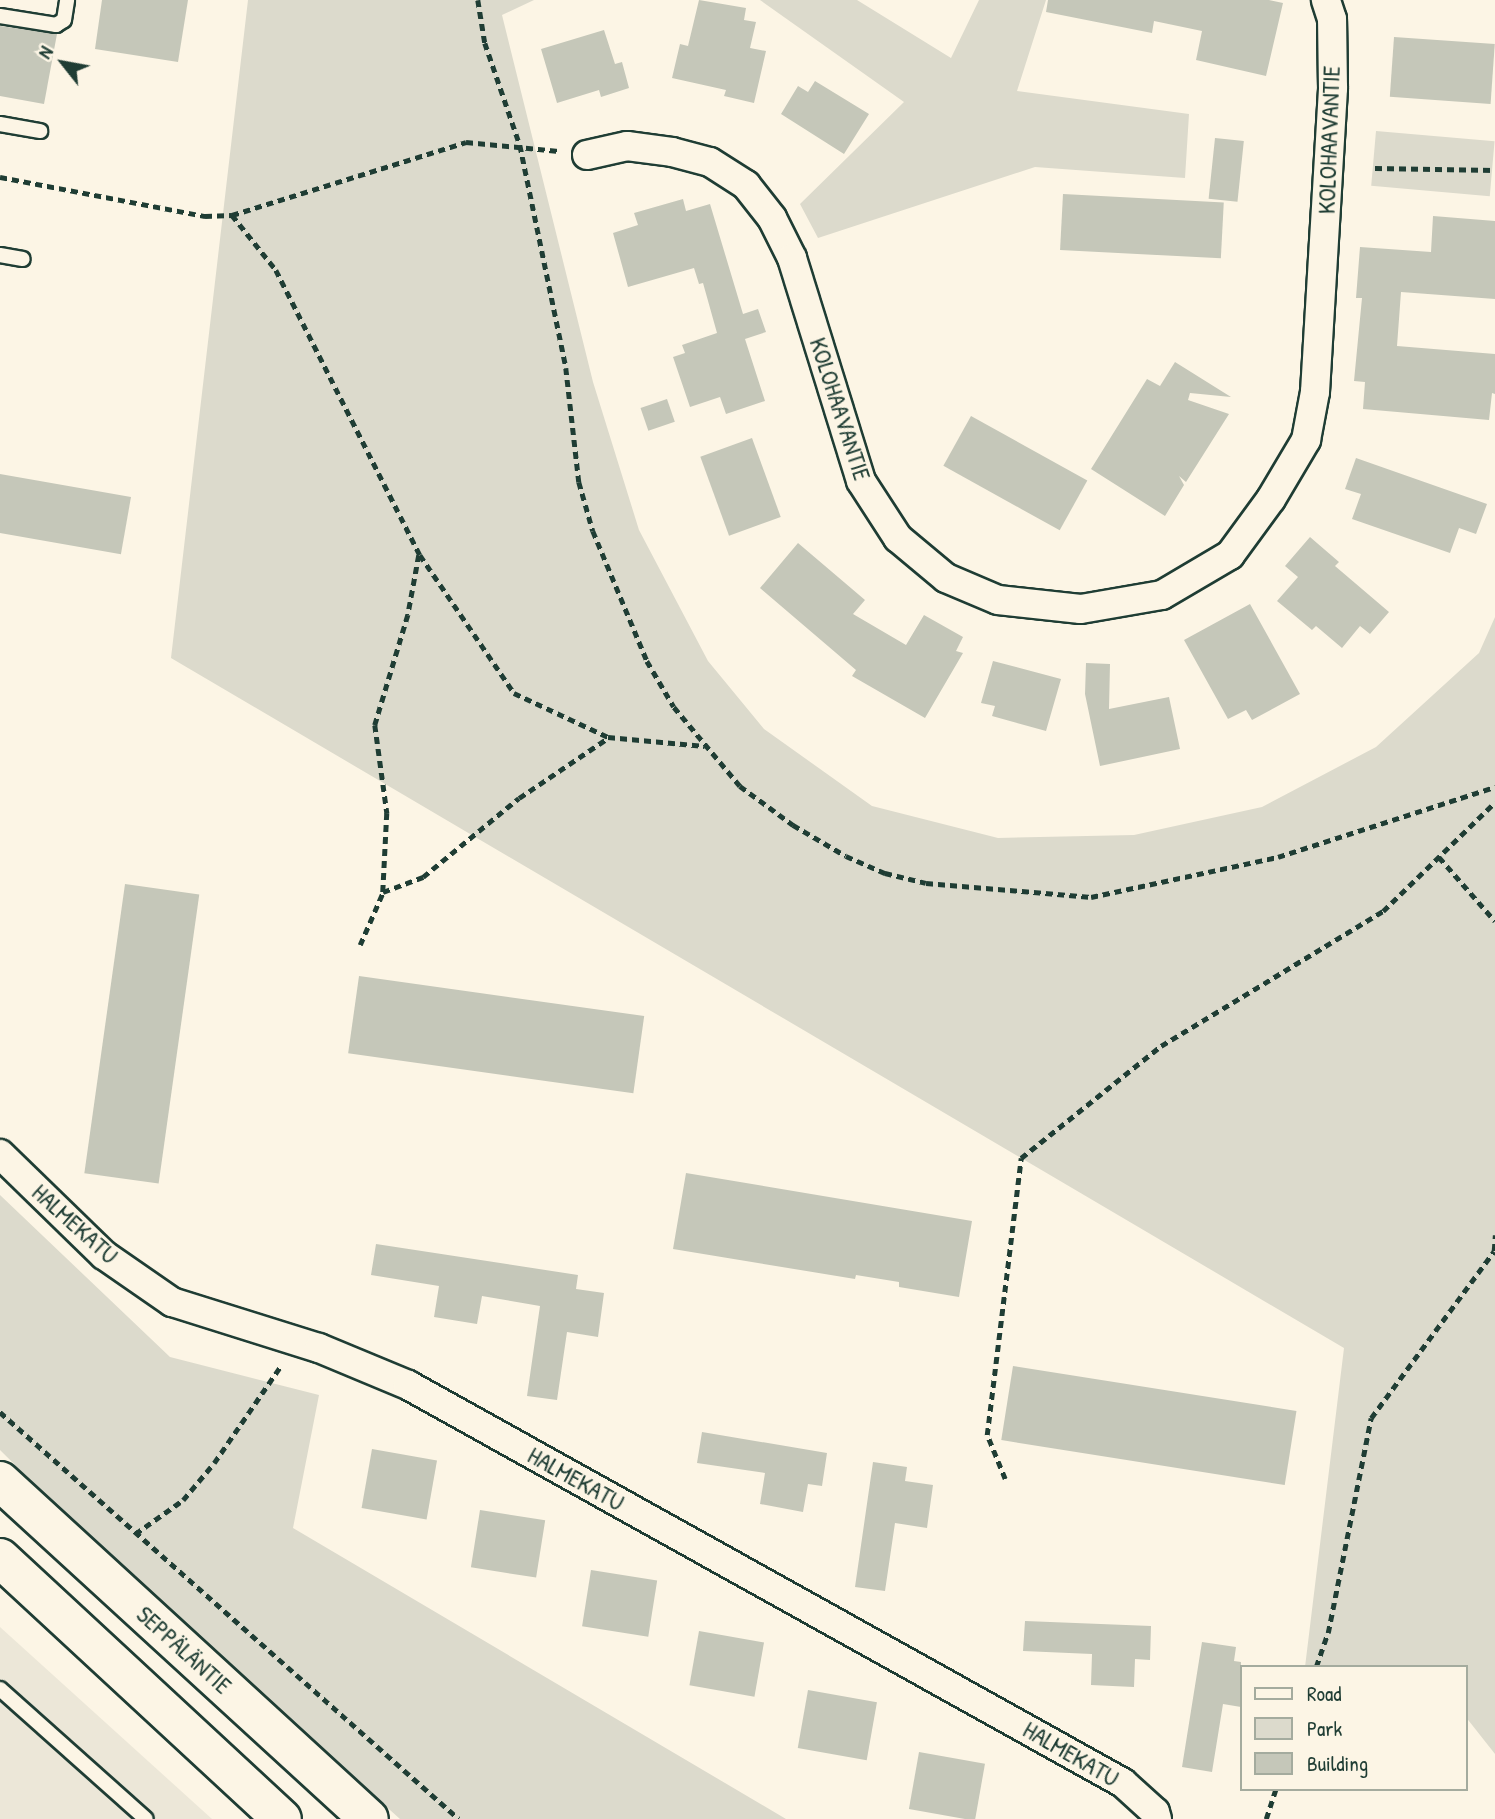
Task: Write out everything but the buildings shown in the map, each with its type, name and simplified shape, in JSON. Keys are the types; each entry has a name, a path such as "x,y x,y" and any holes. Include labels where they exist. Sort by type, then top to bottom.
{"main road":[{"name":"SEPPÄLÄNTIE","path":"0,1481 369,1819"},
{"path":"0,1558 282,1819"}],"street":[{"name":"KOLOHAAVANTIE","path":"587,155 627,146 672,152 710,162 746,185 772,218 792,258 861,481 898,538 946,578 999,600 1081,609 1162,595 1230,555 1271,499 1306,440 1315,392 1333,88 1332,19 1326,0"},
{"name":"HALMEKATU","path":"0,1154 104,1255 172,1302 299,1341 408,1385 1123,1783 1156,1815"}],"lane":[{"path":"0,16 56,25 64,20 67,0"},
{"path":"0,124 40,131"},
{"path":"0,255 23,259"},
{"path":"0,1689 146,1819"}],"path":[{"path":"478,0 485,43 520,145 566,368 579,482 593,531 647,660 674,707 740,786 793,825 846,856 885,873 926,883 1091,897 1278,857 1495,787"},
{"path":"0,177 205,216 232,215 466,142 520,145 587,155"},
{"path":"1375,168 1495,170"},
{"path":"232,215 276,270 419,555 514,694 608,737 706,746"},
{"path":"360,945 383,892 387,813 375,725 408,615 419,555"},
{"path":"383,892 423,877 519,798 608,737"},
{"path":"1005,1479 987,1435 1021,1158 1161,1046 1383,911 1495,802"},
{"path":"1439,856 1495,921"},
{"path":"1317,1665 1328,1633 1371,1418 1494,1251 1495,1235"},
{"path":"135,1534 183,1500 299,1341"},
{"path":"0,1412 459,1819"},
{"path":"1266,1819 1275,1791"}],"shaded area":[{"path":"0,1627 212,1819 0,1819"}],"green space":[{"path":"248,0 534,0 502,15 593,382 639,530 708,661 764,729 872,806 998,838 1134,835 1262,807 1376,747 1479,653 1495,617 1495,1754 1467,1719 1467,1665 1305,1665 1344,1348 171,658"},
{"path":"760,0 857,0 951,58 979,0 1046,0 1017,91 1189,114 1185,178 1035,167 818,238 800,204 904,102"},
{"path":"1376,131 1495,141 1490,196 1371,186"},
{"path":"0,1195 170,1357 319,1395 293,1528 786,1819 400,1819 99,1548 0,1450"}]}
